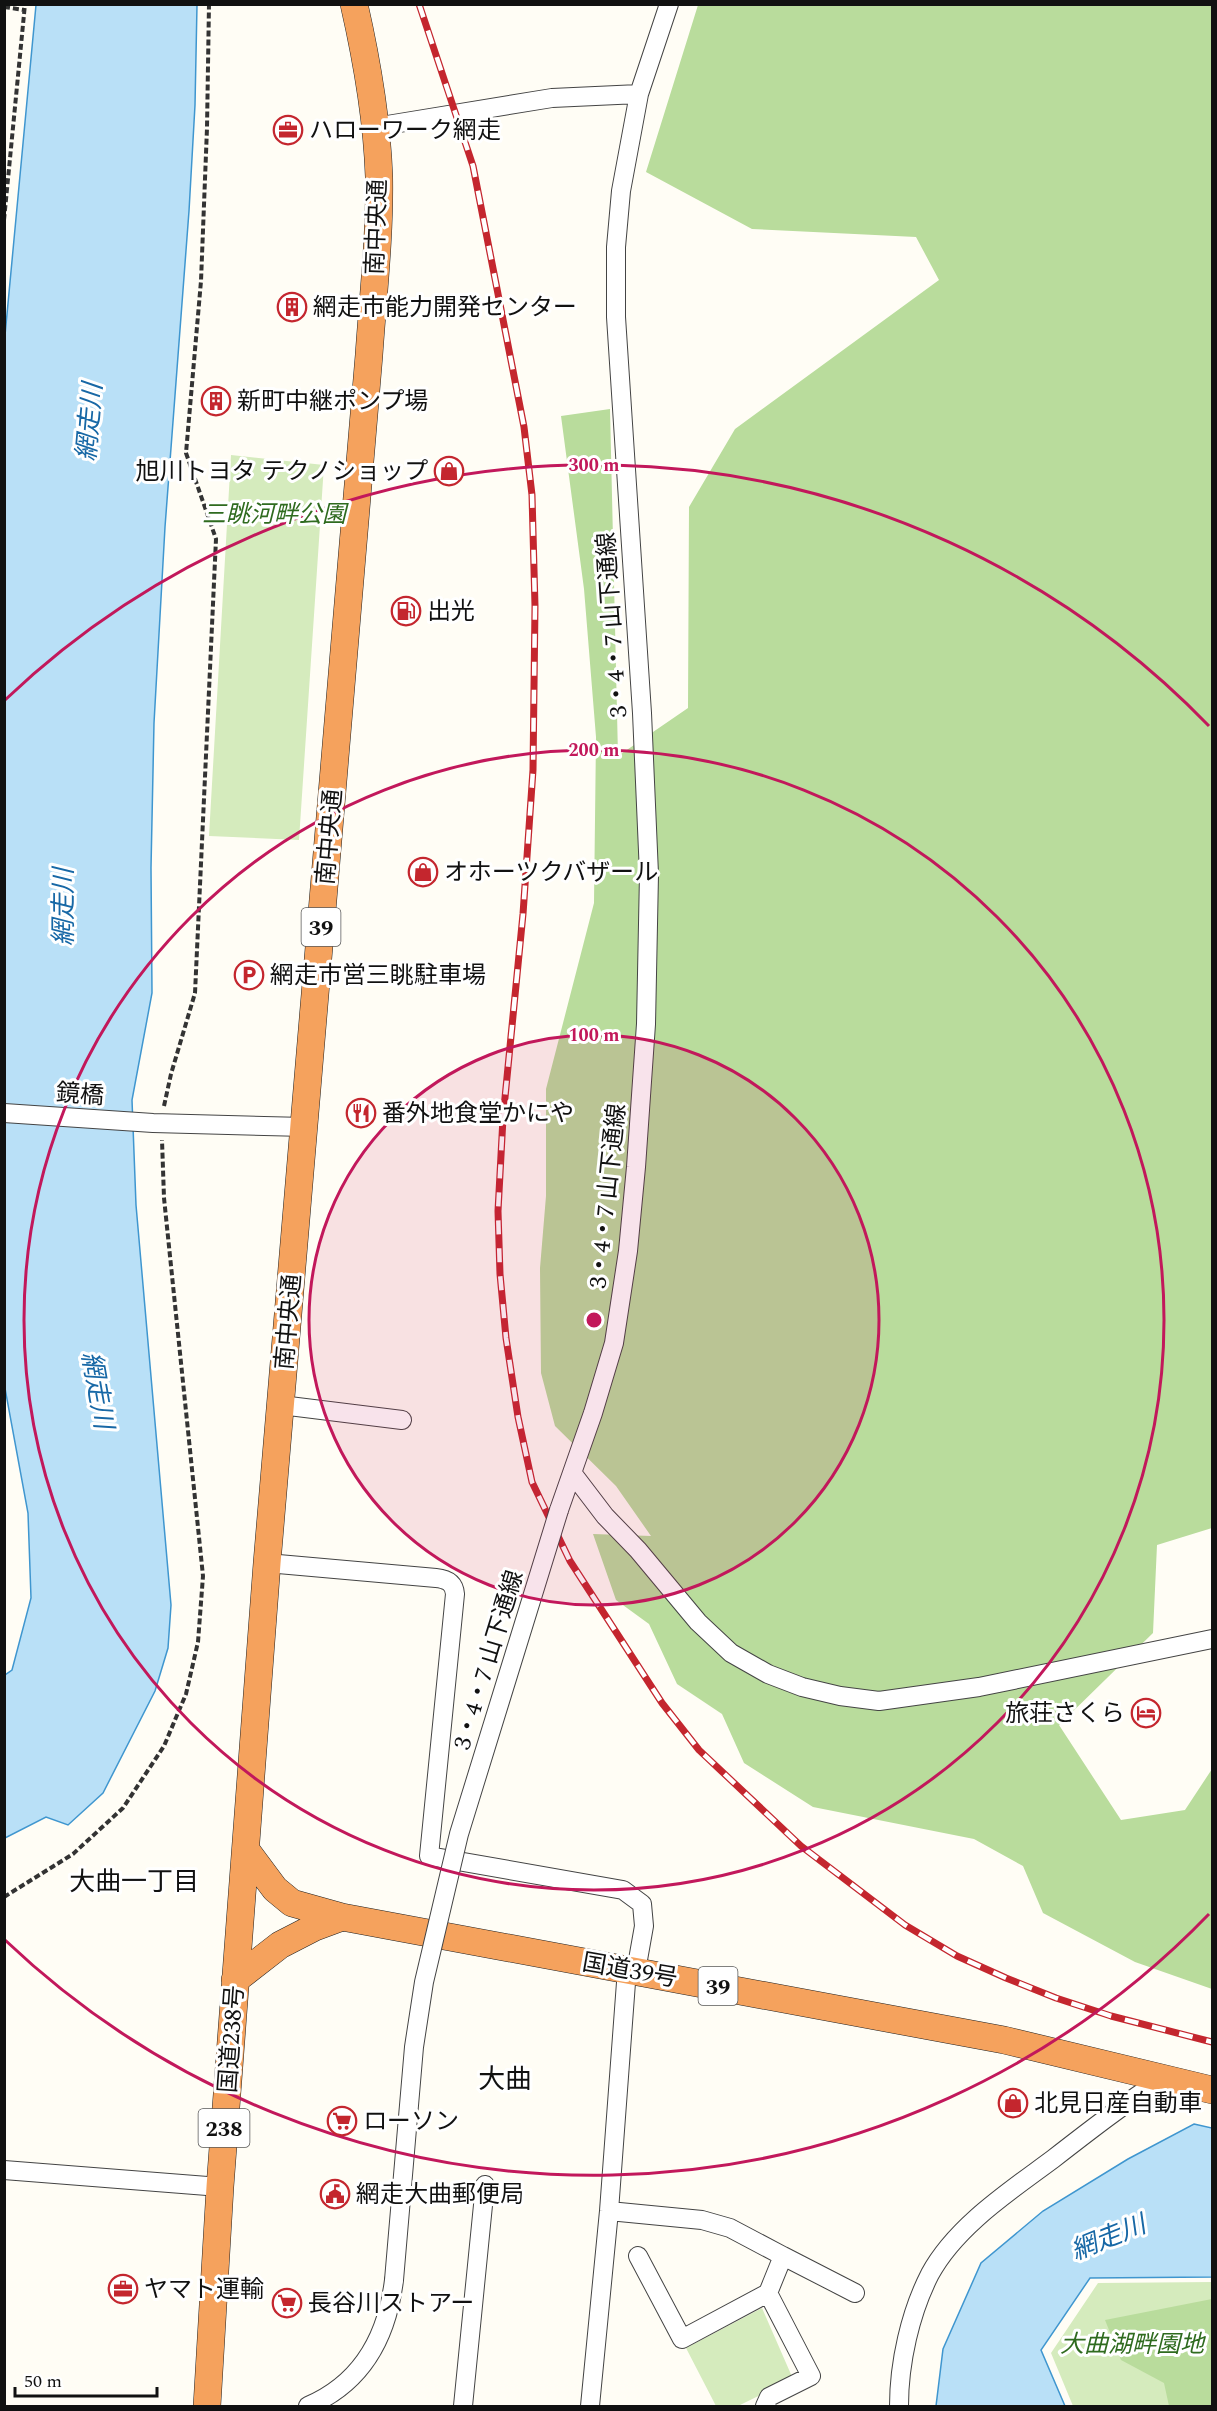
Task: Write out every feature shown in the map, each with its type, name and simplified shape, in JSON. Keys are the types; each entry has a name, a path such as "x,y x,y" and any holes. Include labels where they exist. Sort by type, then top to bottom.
{"highway":[{"name":"南中央通","path":"246,1850 267,1563 369,355 378,220 379,177 375,127 369,75 354,4"},
{"name":"国道39号","path":"246,1850 274,1889 292,1903 342,1917 1004,2040 1212,2090"},
{"name":"国道238号","path":"207,2406 220,2187 246,1850"},
{"path":"235,1980 280,1944 342,1917"}],"street":[{"name":"3・4・7 山下通線","path":"308,2406 329,2395 365,2363 377,2344 391,2304 414,2047 424,1982 459,1834 559,1510 573,1474 614,1343 634,1188 646,1024 649,862 642,712 615,316 616,247 621,191 639,94 669,4"},
{"path":"375,127 552,98 639,94"},
{"name":"鏡橋","path":"4,1113 157,1122 304,1127"},
{"path":"281,1405 402,1420"},
{"path":"573,1474 604,1515 638,1550 698,1622 731,1653 768,1674 801,1687 840,1696 879,1701 979,1687 1212,1639"},
{"path":"267,1563 435,1578 450,1583 454,1587 455,1594 429,1856 623,1890 642,1904 644,1926 632,1970 590,2406"},
{"path":"899,2406 904,2354 915,2307 931,2272 954,2241 1027,2178 1134,2098 1164,2079"},
{"path":"4,2170 220,2187"},
{"path":"463,2406 485,2185"},
{"path":"609,2211 702,2220 730,2228 855,2293"},
{"path":"638,2256 682,2339 768,2293 783,2256"},
{"path":"765,2406 769,2397 811,2376 768,2293"}],"path":[{"path":"4,220 25,4"},
{"path":"4,1897 73,1854 123,1808 164,1746 186,1695 198,1642 203,1576 157,1122 195,993 216,539 186,453 201,281 209,4"},
{"path":"4,7 24,10"}],"green space":[{"path":"698,5 1212,5 1212,1528 1157,1545 1153,1633 1059,1725 1121,1820 1185,1810 1212,1769 1212,1989 1135,1962 1043,1913 1023,1866 974,1839 813,1807 744,1763 722,1714 677,1684 649,1624 616,1600 593,1534 651,1536 616,1486 555,1426 541,1373 540,1268 546,1196 546,1089 594,903 596,737 584,589 561,416 610,409 618,756 688,708 689,507 735,429 939,280 916,237 752,229 646,172"},
{"name":"三眺河畔公園","path":"231,455 324,465 299,840 209,836"},
{"name":"大曲湖畔園地","path":"1212,2282 1212,2406 1073,2406 1051,2353 1098,2283"},
{"path":"1212,2299 1212,2406 1169,2406 1164,2383 1121,2360 1105,2320"},
{"path":"762,2308 793,2379 738,2406 716,2406 686,2348"}],"water":[{"name":"網走川","path":"36,5 197,5 195,105 189,211 165,527 154,723 151,868 152,993 132,1100 136,1205 171,1605 168,1648 155,1691 103,1793 68,1825 46,1817 5,1838 5,1675 12,1670 31,1598 28,1513 4,1383 4,346"},
{"name":"網走川","path":"1194,2124 1212,2128 1212,2277 1090,2278 1041,2350 1065,2406 936,2406 943,2349 981,2263 1043,2211 1128,2159"}],"railway":[{"path":"419,4 473,166 524,427 532,495 535,606 533,770 523,914 503,1118 498,1211 500,1274 506,1338 518,1417 532,1482 570,1561 662,1703 699,1750 801,1846 905,1925 957,1956 1056,1998 1111,2016 1212,2042"}],"place":[{"name":"ハローワーク網走","path":"288,130"},
{"name":"網走市能力開発センター","path":"292,307"},
{"name":"新町中継ポンプ場","path":"216,401"},
{"name":"旭川トヨタ テクノショップ","path":"449,471"},
{"name":"出光","path":"406,611"},
{"name":"オホーツクバザール","path":"423,872"},
{"name":"網走市営三眺駐車場","path":"249,975"},
{"name":"番外地食堂かにや","path":"361,1113"},
{"name":"旅荘さくら","path":"1146,1713"},
{"name":"北見日産自動車","path":"1013,2103"},
{"name":"ローソン","path":"342,2121"},
{"name":"網走大曲郵便局","path":"335,2194"},
{"name":"ヤマト運輸","path":"123,2289"},
{"name":"長谷川ストアー","path":"287,2303"}],"district":[{"name":"大曲一丁目","path":"134,1881"},
{"name":"大曲","path":"505,2079"}]}
